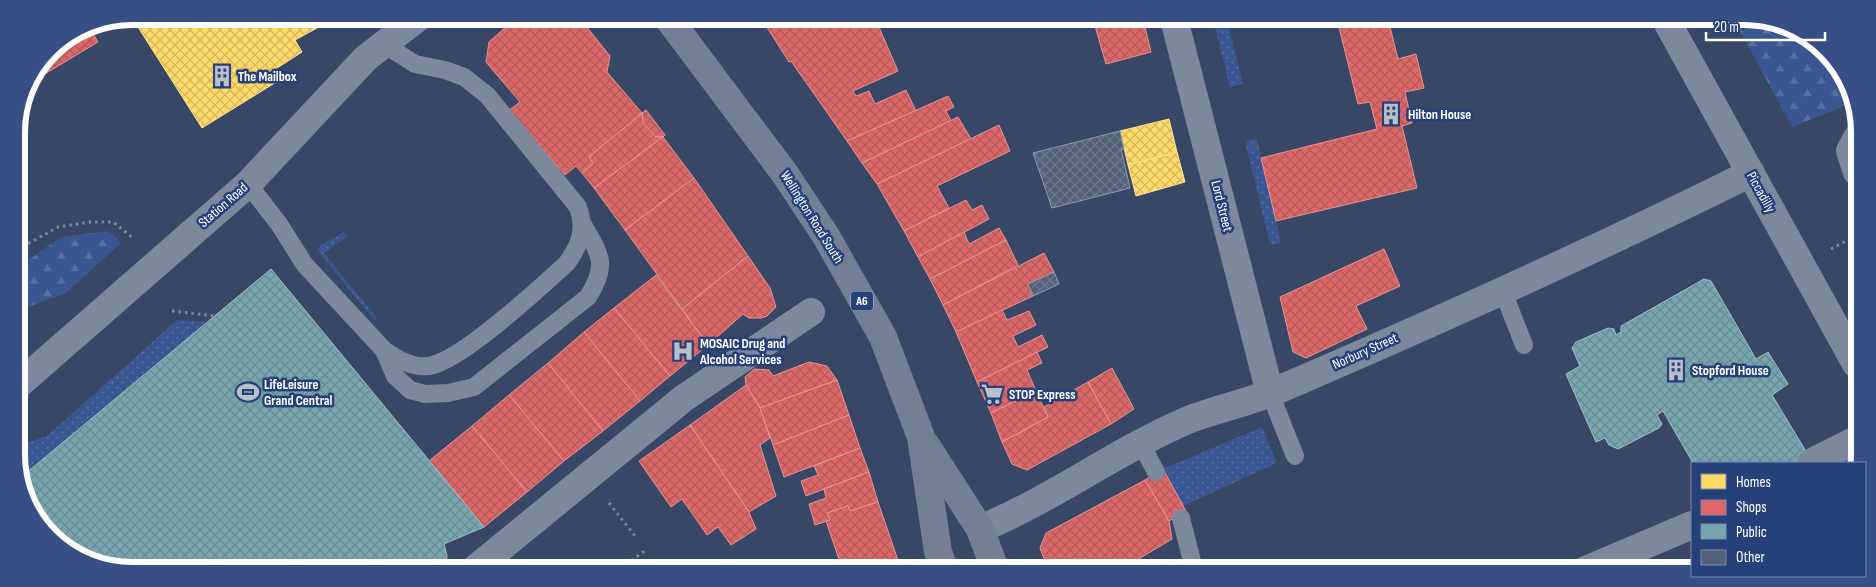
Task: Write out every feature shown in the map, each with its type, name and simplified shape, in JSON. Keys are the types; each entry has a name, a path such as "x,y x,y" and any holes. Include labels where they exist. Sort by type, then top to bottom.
{"highway":[{"name":"Wellington Road South","path":"673,25 785,174 826,236 883,337 921,437 980,529 992,562"},
{"name":"Wellington Road South","path":"921,437 938,552 942,562"}],"street":[{"name":"Station Road","path":"25,379 248,184 320,110 348,76 382,43 408,25"},
{"name":"Lord Street","path":"1176,25 1270,393"},
{"name":"Piccadilly","path":"1669,25 1851,355"},
{"name":"Norbury Street","path":"980,529 1006,518 1141,444 1189,420 1270,393 1502,289 1750,173"},
{"path":"483,562 684,398 810,312"},
{"path":"1812,462 1851,442"},
{"path":"1607,562 1691,525"}],"lane":[{"path":"382,43 415,64 445,70 464,77 487,95 578,207 582,223 596,250 600,266 600,277 588,297 474,388 448,394 425,394 410,390 395,376 384,350"},
{"path":"248,184 279,224 305,265 384,350 395,358 420,366 432,366 443,362 468,346 567,263 577,248 581,236 582,223"},
{"path":"1502,289 1524,345"},
{"path":"1270,393 1295,456"},
{"path":"1141,444 1156,472"},
{"path":"1181,518 1192,562"}],"path":[{"path":"25,246 58,227 90,222 113,222 126,230 156,263"},
{"path":"172,311 215,316"},
{"path":"587,477 635,536"},
{"path":"629,562 646,550"}],"green space":[{"path":"1214,25 1228,25 1243,84 1230,87"},
{"path":"1737,25 1771,29 1797,39 1820,56 1836,77 1847,105 1792,127"},
{"path":"1257,139 1281,243 1270,245 1245,141"},
{"path":"107,231 116,237 120,244 66,293 25,308 25,262 61,237"},
{"path":"344,232 347,237 324,253 377,318 374,320 317,250 321,245"},
{"path":"177,320 207,322 27,473 25,444 47,436"},
{"path":"1262,427 1277,463 1183,506 1163,469"}],"building: Homes":[{"name":"The Mailbox","path":"137,25 323,25 295,40 302,52 274,70 278,81 202,128"},
{"path":"1169,119 1177,152 1128,165 1120,131"},
{"path":"1177,152 1185,182 1136,196 1128,165"}],"building: Shops":[{"path":"508,25 585,25 610,56 607,72 642,113 589,157 593,163 582,173 576,166 565,175 508,111 520,102 486,62 489,42"},
{"path":"765,25 878,25 898,71 853,91 856,96 869,91 875,104 906,90 916,111 847,141 791,61 789,62"},
{"path":"1095,25 1144,25 1151,52 1106,64"},
{"name":"Hilton House","path":"1338,25 1390,25 1398,59 1416,54 1424,88 1405,92 1412,123 1402,126 1417,188 1276,221 1261,158 1377,129 1370,102 1358,104"},
{"path":"93,33 98,42 41,76 47,67 67,47 79,39"},
{"path":"948,96 954,107 946,111 951,121 862,163 847,141"},
{"path":"646,110 665,135 663,137 656,137 643,123 642,113"},
{"path":"642,113 643,123 656,137 663,137 594,188 582,173 593,163 589,157"},
{"path":"958,117 971,139 877,184 862,163"},
{"path":"999,125 1010,151 937,186 949,208 904,231 877,184"},
{"path":"663,137 694,178 625,230 594,188"},
{"path":"694,178 748,256 682,309 625,230"},
{"path":"966,200 972,210 982,205 989,219 918,257 904,231"},
{"path":"999,228 1006,240 930,279 918,257 964,232 969,244"},
{"path":"1006,240 1018,265 943,305 930,279"},
{"path":"1384,249 1400,286 1356,306 1367,329 1306,358 1293,352 1280,297"},
{"path":"1044,253 1054,272 1028,284 1033,296 956,332 943,305"},
{"path":"748,256 770,288 776,307 767,316 761,318 749,318 743,314 708,345 682,309"},
{"path":"656,275 708,345 670,376 614,308"},
{"path":"614,308 670,376 640,401 584,332"},
{"path":"1002,310 1007,320 1029,311 1036,325 1013,336 1018,347 1042,335 1048,347 977,382 956,332"},
{"path":"584,332 640,401 603,431 548,363"},
{"path":"1037,352 1042,363 1027,370 1036,391 991,413 977,382"},
{"path":"809,362 827,366 837,380 760,408 746,385 745,377 754,369 769,370 773,376"},
{"path":"548,363 603,431 564,461 509,395"},
{"path":"1112,368 1134,409 1111,424 1088,382"},
{"path":"837,380 849,415 773,445 760,408"},
{"path":"1088,382 1111,424 1027,470 1012,464 1002,442 1048,417 1044,407"},
{"path":"746,385 760,408 770,438 760,445 776,496 749,512 690,425"},
{"path":"1036,391 1048,417 1002,442 991,413"},
{"path":"509,395 564,461 527,492 472,426"},
{"path":"849,415 860,448 784,477 773,445"},
{"path":"690,425 749,512 756,529 731,545 718,527 707,535 682,499 671,507 639,461"},
{"path":"472,426 527,492 484,527 429,461"},
{"path":"860,448 869,472 806,496 801,481 818,475 814,466"},
{"path":"1163,469 1186,511 1169,521 1145,480"},
{"path":"869,472 878,502 850,511 848,506 827,513 830,520 815,525 809,504 826,498 824,489"},
{"path":"1145,480 1169,521 1172,539 1134,562 1045,562 1040,548 1046,533"},
{"path":"878,502 899,562 840,562 826,521 830,520 827,513 848,506 850,511"}],"building: Public":[{"name":"LifeLeisure Grand Central","path":"271,269 484,527 444,544 446,562 118,561 91,554 62,535 43,514 36,502 27,473"},
{"name":"Stopford House","path":"1704,279 1711,281 1756,359 1768,352 1788,384 1772,395 1812,462 1692,462 1663,411 1657,415 1662,424 1659,428 1618,449 1609,445 1605,438 1596,442 1566,374 1580,366 1572,348 1576,342 1608,328 1614,329 1616,335 1621,332 1621,326"}],"building: Other":[{"path":"1120,131 1124,149 1121,149 1130,188 1052,208 1033,153"},
{"path":"1054,272 1059,284 1033,296 1028,284"}],"place":[{"name":"The Mailbox","path":"222,76"},
{"name":"Hilton House","path":"1391,114"},
{"name":"MOSAIC Drug and Alcohol Services","path":"683,351"},
{"name":"Stopford House","path":"1676,370"},
{"name":"LifeLeisure Grand Central","path":"248,392"},
{"name":"STOP Express","path":"992,394"}]}
